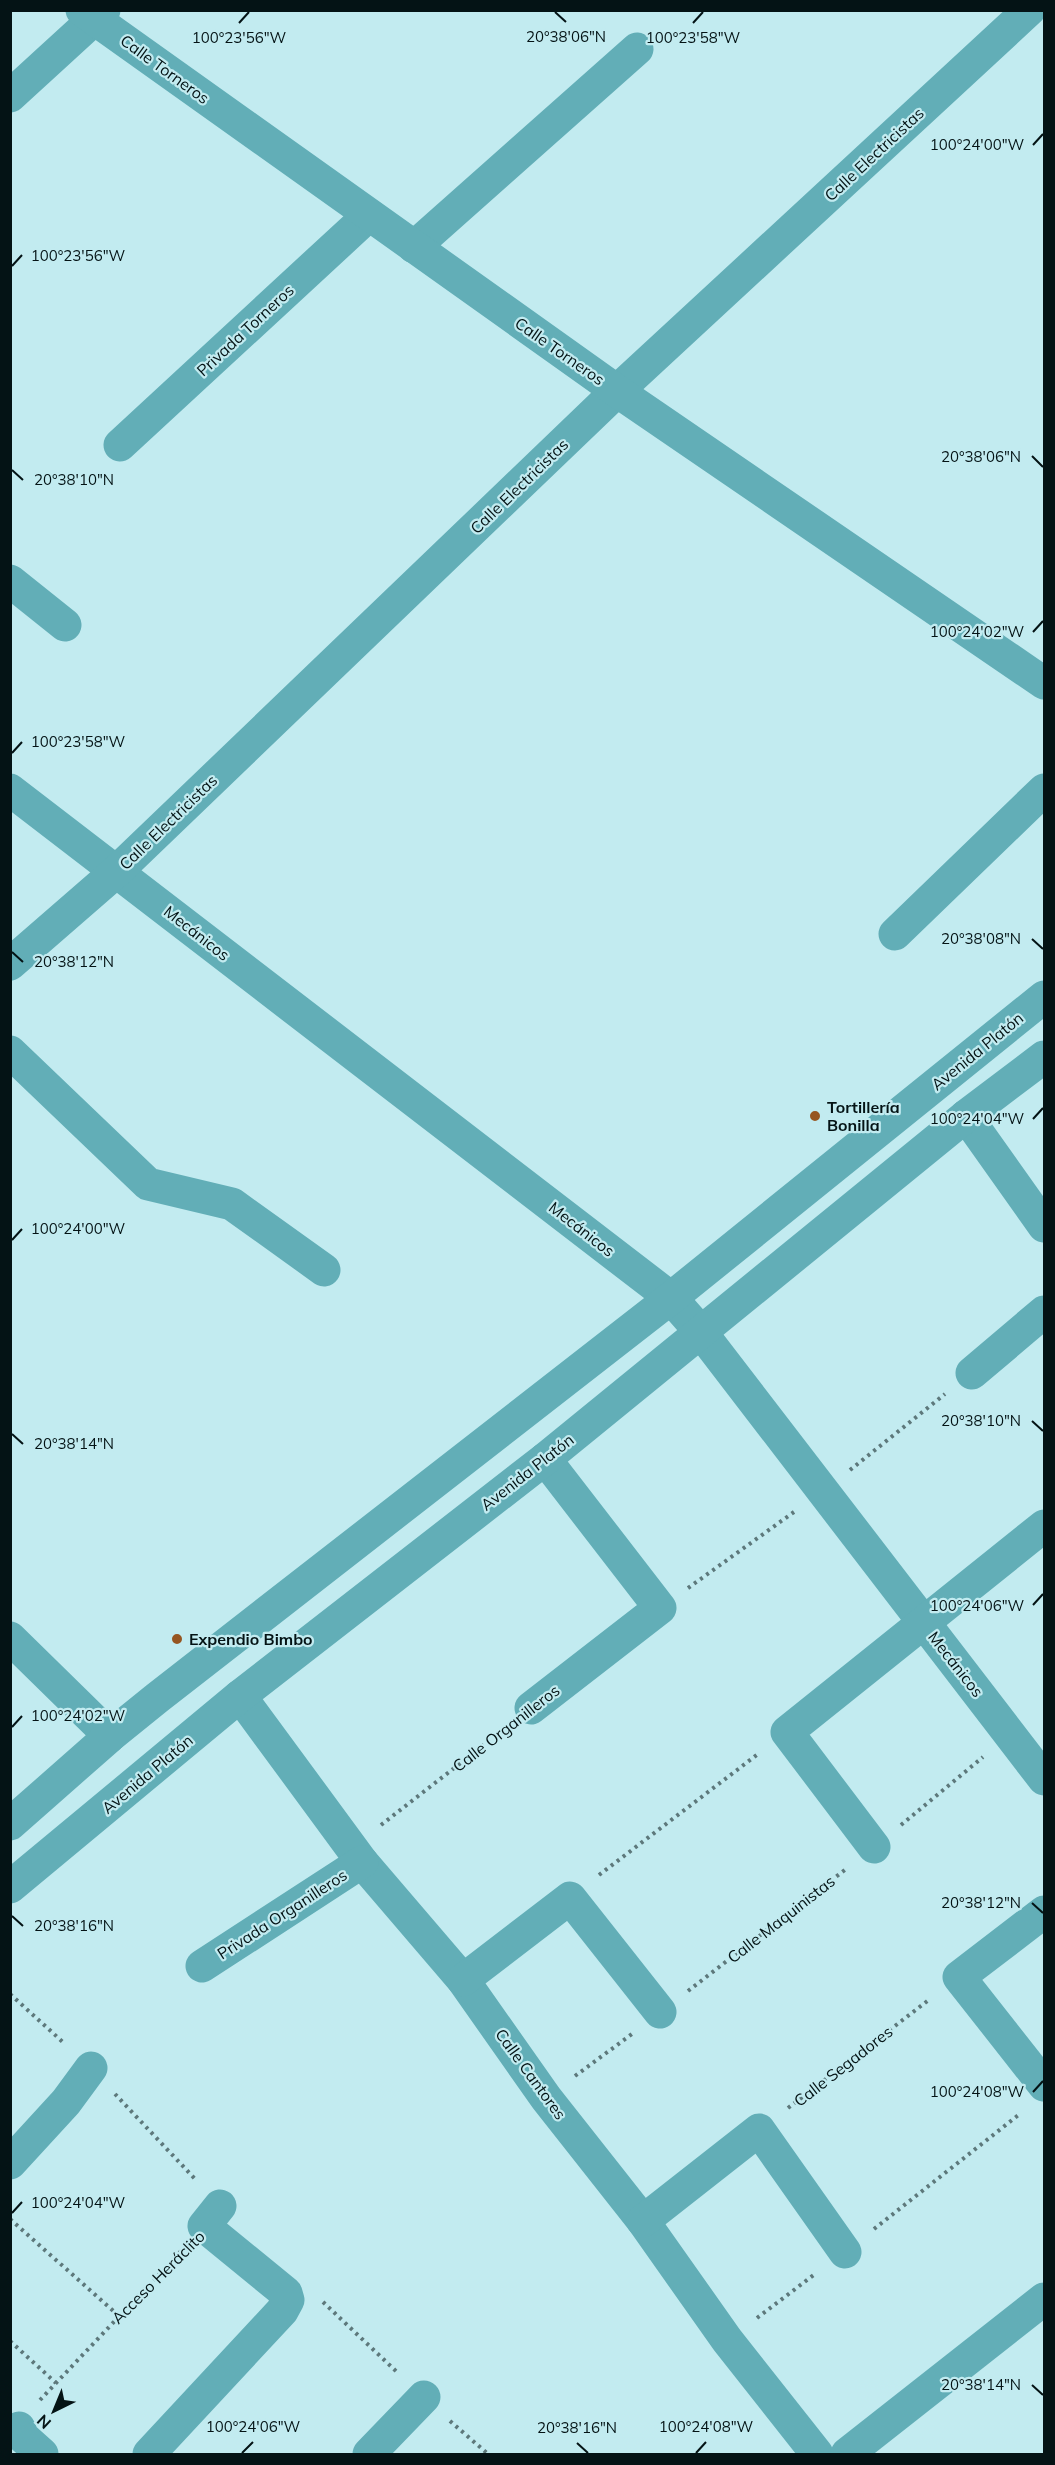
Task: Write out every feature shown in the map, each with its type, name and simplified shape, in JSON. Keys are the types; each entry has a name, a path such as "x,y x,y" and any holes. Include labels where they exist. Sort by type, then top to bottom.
{"street":[{"name":"Calle Electricistas","path":"10,964 117,871 617,391 1029,10"},
{"name":"Calle Torneros","path":"94,13 369,215 617,391 1044,683"},
{"path":"10,96 94,13"},
{"path":"414,247 637,49"},
{"name":"Privada Torneros","path":"120,445 369,215"},
{"path":"10,581 65,625"},
{"name":"Mecánicos","path":"10,790 671,1298 700,1331 1044,1779"},
{"path":"895,934 1044,790"},
{"name":"Avenida Platón","path":"10,1824 110,1736 671,1298 1044,997"},
{"path":"10,1052 148,1184 163,1190 232,1204 324,1270"},
{"name":"Avenida Platón","path":"10,1887 240,1696 545,1459 966,1116 1044,1056"},
{"path":"966,1116 1044,1226"},
{"path":"972,1373 1044,1312"},
{"path":"545,1459 660,1608"},
{"path":"873,1847 787,1732 1044,1526"},
{"name":"Calle Organilleros","path":"531,1708 660,1608"},
{"path":"16,1653 110,1736"},
{"name":"Calle Cantores","path":"240,1696 357,1854 464,1980 546,2098 643,2221 727,2340 817,2454"},
{"name":"Privada Organilleros","path":"202,1966 357,1854"},
{"path":"464,1980 570,1898 660,2012"},
{"path":"1035,2097 959,1977 1044,1912"},
{"path":"10,2163 66,2102 91,2068"},
{"path":"643,2221 759,2130 845,2252"},
{"name":"Acceso Heráclito","path":"149,2454 282,2311 288,2300 286,2293 212,2216"},
{"path":"847,2454 1044,2299"},
{"path":"387,2449 424,2397"},
{"path":"19,2428 23,2437 42,2454"}],"path":[{"path":"660,1608 823,1491 972,1373"},
{"name":"Calle Organilleros","path":"357,1854 531,1708"},
{"path":"570,1898 787,1732"},
{"name":"Calle Maquinistas","path":"546,2098 873,1847 1010,1735"},
{"name":"Calle Segadores","path":"759,2130 959,1977"},
{"path":"727,2340 845,2252 1035,2097"},
{"name":"Acceso Heráclito","path":"19,2428 23,2418 212,2216"},
{"path":"10,2219 119,2316"},
{"path":"10,2342 56,2383"}],"place":[{"name":"Tortillería Bonilla","path":"815,1116"},
{"name":"Expendio Bimbo","path":"177,1639"}]}
